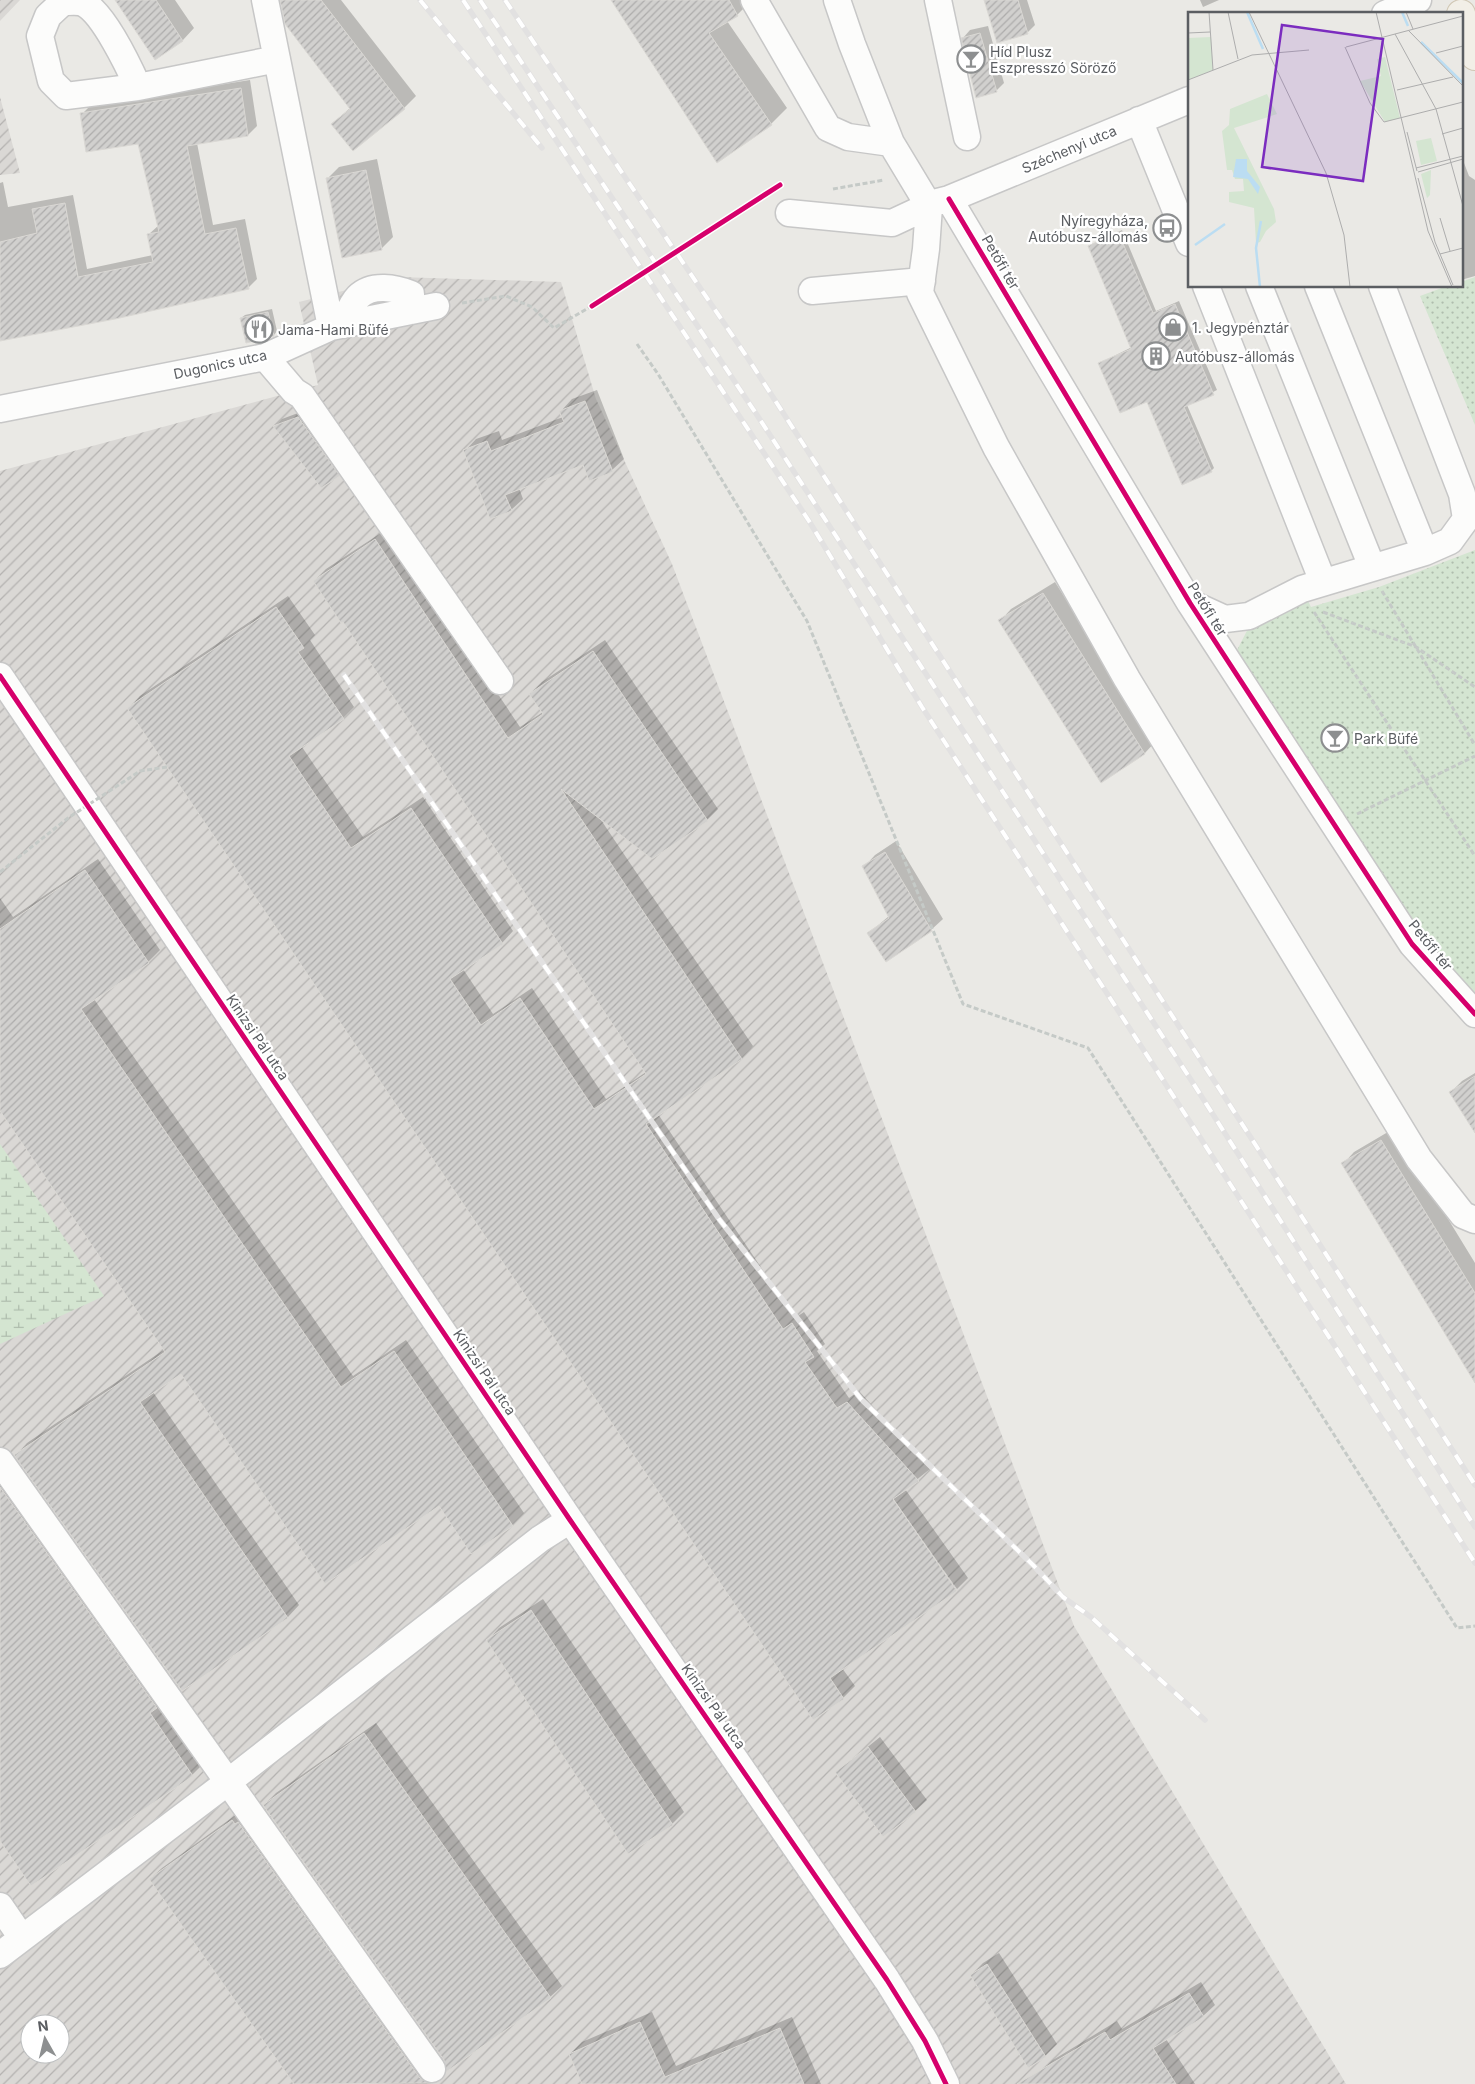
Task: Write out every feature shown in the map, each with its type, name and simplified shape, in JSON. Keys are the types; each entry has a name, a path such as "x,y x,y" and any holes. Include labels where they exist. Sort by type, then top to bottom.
{"main road":[{"path":"1462,17 1475,56"}],"street":[{"path":"265,0 337,326"},
{"path":"754,0 828,128 848,137 891,144"},
{"name":"Petőfi tér","path":"837,0 891,144 908,173 939,203 1190,603 1412,944 1475,1014"},
{"path":"938,0 967,137"},
{"path":"1390,12 1418,0"},
{"path":"138,87 277,59"},
{"name":"Széchenyi utca","path":"789,213 892,223 1139,120 1188,103"},
{"path":"1139,120 1188,241"},
{"path":"939,203 920,293 996,447 1126,679 1419,1159 1464,1215 1475,1220"},
{"path":"812,291 922,281"},
{"path":"1207,288 1323,582"},
{"path":"1260,288 1376,577"},
{"path":"1319,288 1425,552"},
{"path":"1190,603 1225,620 1249,616 1302,589 1323,582 1376,577 1450,541 1466,519 1462,494 1383,288"},
{"name":"Dugonics utca","path":"0,408 264,357 337,326 424,309"},
{"path":"264,357 294,391 302,396 500,681"},
{"path":"1225,657 1235,633 1249,616"},
{"name":"Kinizsi Pál utca","path":"0,676 570,1520 887,1980 925,2041 946,2084"},
{"path":"0,1461 432,2069"},
{"path":"0,1955 228,1782 540,1539 570,1520"},
{"path":"0,1906 22,1938"}],"path":[{"path":"832,189 879,182 908,173"},
{"path":"424,309 506,296 532,307 554,328 592,306 780,185"},
{"path":"637,344 658,374 807,621 963,1004 1077,1042 1088,1048 1457,1628 1475,1626"},
{"path":"1376,577 1475,745"},
{"path":"1475,687 1416,647 1311,607 1475,856"},
{"path":"1335,826 1475,756"},
{"path":"0,872 68,818 140,771 167,767"}],"shaded area":[{"path":"0,0 20,0 0,21"},
{"path":"0,97 20,173 0,175"},
{"path":"398,277 561,282 596,399 672,564 1074,1626 1346,2084 0,2084 0,471 318,385 299,302"}],"green space":[{"path":"1475,277 1475,425 1420,296 1442,288 1462,288 1462,282"},
{"path":"1475,550 1475,1007 1419,942 1234,656 1253,619 1303,591 1311,607 1379,587"},
{"path":"0,1144 104,1296 0,1344"}],"building":[{"path":"115,0 156,0 183,41 155,60"},
{"path":"280,0 321,0 405,109 353,151 331,124 350,109 285,24"},
{"path":"611,0 729,0 738,16 709,33 772,125 717,163"},
{"path":"984,0 1018,0 1028,34 997,43"},
{"path":"980,33 997,92 976,98 961,38"},
{"path":"241,88 248,136 187,146 205,234 236,228 249,289 115,319 0,341 0,242 37,233 32,209 65,203 78,277 153,262 147,234 159,232 138,144 86,152 80,113"},
{"path":"366,170 382,250 342,258 326,178"},
{"name":"Autóbusz-állomás","path":"1118,232 1153,313 1175,304 1214,395 1184,407 1212,472 1182,485 1147,402 1120,413 1098,363 1131,349 1088,246"},
{"path":"268,312 274,336 246,343 240,318"},
{"path":"585,401 613,472 589,481 583,465 505,495 512,511 490,519 463,450 487,441 491,451 564,422 559,411"},
{"path":"298,417 340,476 321,488 273,426"},
{"path":"375,539 508,738 543,714 529,694 593,651 708,821 652,859 561,789 742,1059 646,1124 783,1329 792,1323 814,1357 805,1362 837,1408 847,1402 919,1481 893,1499 957,1591 830,1678 844,1699 813,1720 127,708 276,607 304,648 298,652 344,719 289,756 351,848 411,808 503,944 450,979 481,1025 520,998 594,1109 646,1074 343,622 341,623 313,581"},
{"path":"1043,593 1145,754 1101,783 998,620"},
{"path":"885,852 932,931 886,962 867,933 889,918 862,866"},
{"path":"85,870 149,963 81,1009 341,1387 394,1351 513,1526 471,1554 439,1506 325,1584 181,1374 140,1402 288,1618 182,1691 14,1455 165,1352 0,1111 0,929"},
{"path":"1475,1076 1475,1133 1449,1092"},
{"path":"1381,1140 1475,1293 1475,1383 1341,1163"},
{"path":"0,1487 157,1708 150,1713 193,1776 31,1886 0,1841"},
{"path":"531,1610 673,1825 628,1854 486,1640"},
{"path":"364,1733 551,1998 446,2072 444,2060 263,1805"},
{"path":"868,1747 916,1812 883,1837 835,1772"},
{"path":"232,1820 235,1824 238,1822 420,2078 430,2083 294,2084 149,1879"},
{"path":"987,1964 1046,2057 1028,2068 970,1975"},
{"path":"1189,1993 1204,2017 1153,2048 1176,2084 1017,2084 1105,2032 1110,2040"},
{"path":"640,2022 665,2077 780,2028 804,2084 582,2084 569,2054"}],"railway":[{"path":"420,0 542,148"},
{"path":"463,0 809,521 922,707 1475,1563"},
{"path":"480,0 755,412 1193,1083 1475,1527"},
{"path":"505,0 749,360 1475,1485"},
{"path":"344,675 719,1219 861,1399 1034,1566 1063,1597 1091,1617 1205,1720"}],"cycle path":[{"path":"592,306 780,185"},
{"path":"949,199 1190,603 1412,944 1475,1014"},
{"path":"0,676 570,1520 887,1980 925,2041 946,2084"}],"place":[{"name":"Híd Plusz Eszpresszó Söröző","path":"971,59"},
{"name":"Nyíregyháza, Autóbusz-állomás","path":"1167,228"},
{"name":"1. Jegypénztár","path":"1173,327"},
{"name":"Jama-Hami Büfé","path":"259,329"},
{"name":"Autóbusz-állomás","path":"1156,356"},
{"name":"Park Büfé","path":"1335,738"}]}
